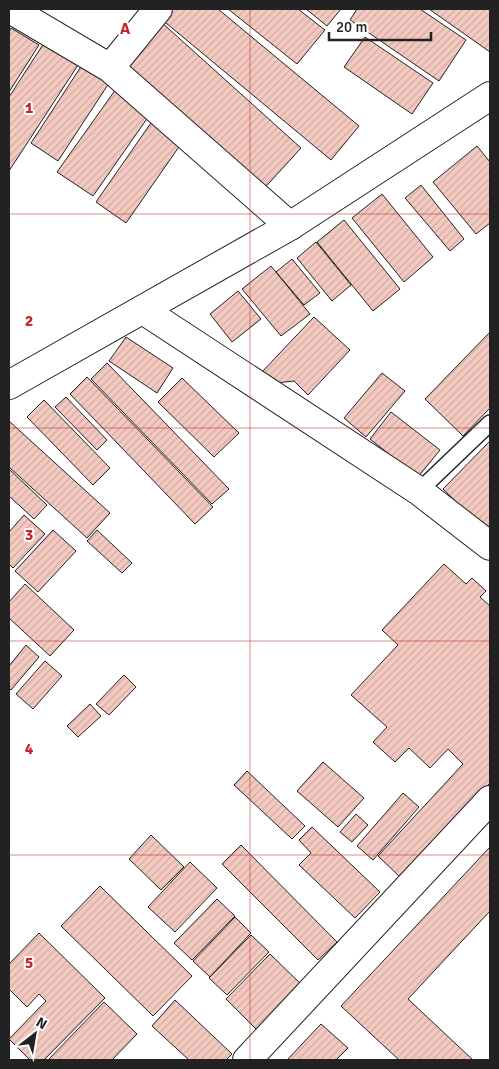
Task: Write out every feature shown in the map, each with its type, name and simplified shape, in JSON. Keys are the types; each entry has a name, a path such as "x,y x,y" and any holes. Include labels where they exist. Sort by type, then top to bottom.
{"street":[{"path":"10,9 110,68 290,226"},
{"path":"110,68 155,10"},
{"path":"9,385 290,226 490,96"},
{"path":"143,310 419,491 490,546"},
{"path":"247,1060 490,800"}],"lane":[{"path":"419,491 490,423"}],"building":[{"path":"167,9 218,9 359,126 331,160 160,18"},
{"path":"228,9 298,9 325,30 297,64"},
{"path":"306,9 341,9 327,26"},
{"path":"357,9 420,9 466,40 439,81 350,20"},
{"path":"429,9 490,9 490,52"},
{"path":"160,21 301,148 260,193 119,67"},
{"path":"11,28 39,45 9,92 9,32"},
{"path":"365,37 433,83 412,114 344,67"},
{"path":"44,43 78,65 9,171 9,97"},
{"path":"84,62 111,80 58,161 31,143"},
{"path":"116,89 151,113 93,196 57,172"},
{"path":"153,120 183,141 126,223 96,202"},
{"path":"477,146 490,162 490,223 476,234 433,182"},
{"path":"421,185 464,239 450,251 405,198"},
{"path":"382,194 433,257 404,282 352,218"},
{"path":"344,220 400,289 373,311 317,242"},
{"path":"316,242 351,285 332,301 297,258"},
{"path":"292,259 320,293 304,305 276,272"},
{"path":"271,266 310,314 281,336 242,289"},
{"path":"238,291 261,319 232,342 210,314"},
{"path":"314,317 350,350 308,395 294,381 275,383 261,373"},
{"path":"490,332 490,408 463,436 425,399"},
{"path":"126,337 173,368 157,393 109,361"},
{"path":"107,363 229,489 212,504 91,379"},
{"path":"382,373 405,391 366,437 344,418"},
{"path":"87,377 213,507 195,524 70,394"},
{"path":"182,378 239,433 214,457 158,402"},
{"path":"66,397 107,440 97,450 55,407"},
{"path":"44,400 110,468 93,485 27,417"},
{"path":"391,412 440,450 418,477 370,439"},
{"path":"9,421 110,513 87,538 9,467"},
{"path":"490,441 490,535 443,489"},
{"path":"9,469 47,505 34,519 9,496"},
{"path":"24,515 45,534 13,568 9,564 9,532"},
{"path":"53,530 76,551 38,592 15,571"},
{"path":"97,530 132,563 122,573 87,541"},
{"path":"444,564 466,584 472,578 486,591 480,597 490,606 490,783 401,878 378,856 463,764 448,749 430,768 409,748 395,762 373,742 387,727 351,695 398,645 382,630"},
{"path":"25,584 74,630 50,656 9,618 9,602"},
{"path":"26,645 39,657 11,690 9,688 9,666"},
{"path":"45,661 62,676 33,709 16,694"},
{"path":"124,675 136,687 109,715 96,704"},
{"path":"90,704 101,716 78,737 67,726"},
{"path":"323,762 364,798 338,827 297,791"},
{"path":"247,771 305,826 292,839 234,785"},
{"path":"403,793 419,807 373,860 357,846"},
{"path":"356,814 368,825 352,842 340,832"},
{"path":"312,827 380,892 355,918 299,865 311,853 299,840"},
{"path":"151,835 184,867 161,890 129,859"},
{"path":"241,845 337,942 318,960 222,864"},
{"path":"490,847 490,911 408,999 473,1060 399,1060 341,1006"},
{"path":"190,862 217,888 175,932 148,907"},
{"path":"100,886 192,976 153,1016 61,926"},
{"path":"217,899 235,916 192,960 174,943"},
{"path":"235,917 251,933 210,977 193,961"},
{"path":"39,933 105,998 44,1060 30,1060 9,1039 46,1001 39,994 27,1007 9,989 9,964"},
{"path":"251,935 269,952 227,995 209,978"},
{"path":"270,954 304,987 260,1033 226,999"},
{"path":"175,1000 232,1054 226,1060 189,1060 152,1026"},
{"path":"104,1002 137,1034 112,1060 48,1060"},
{"path":"321,1024 348,1048 336,1060 287,1060"}]}
